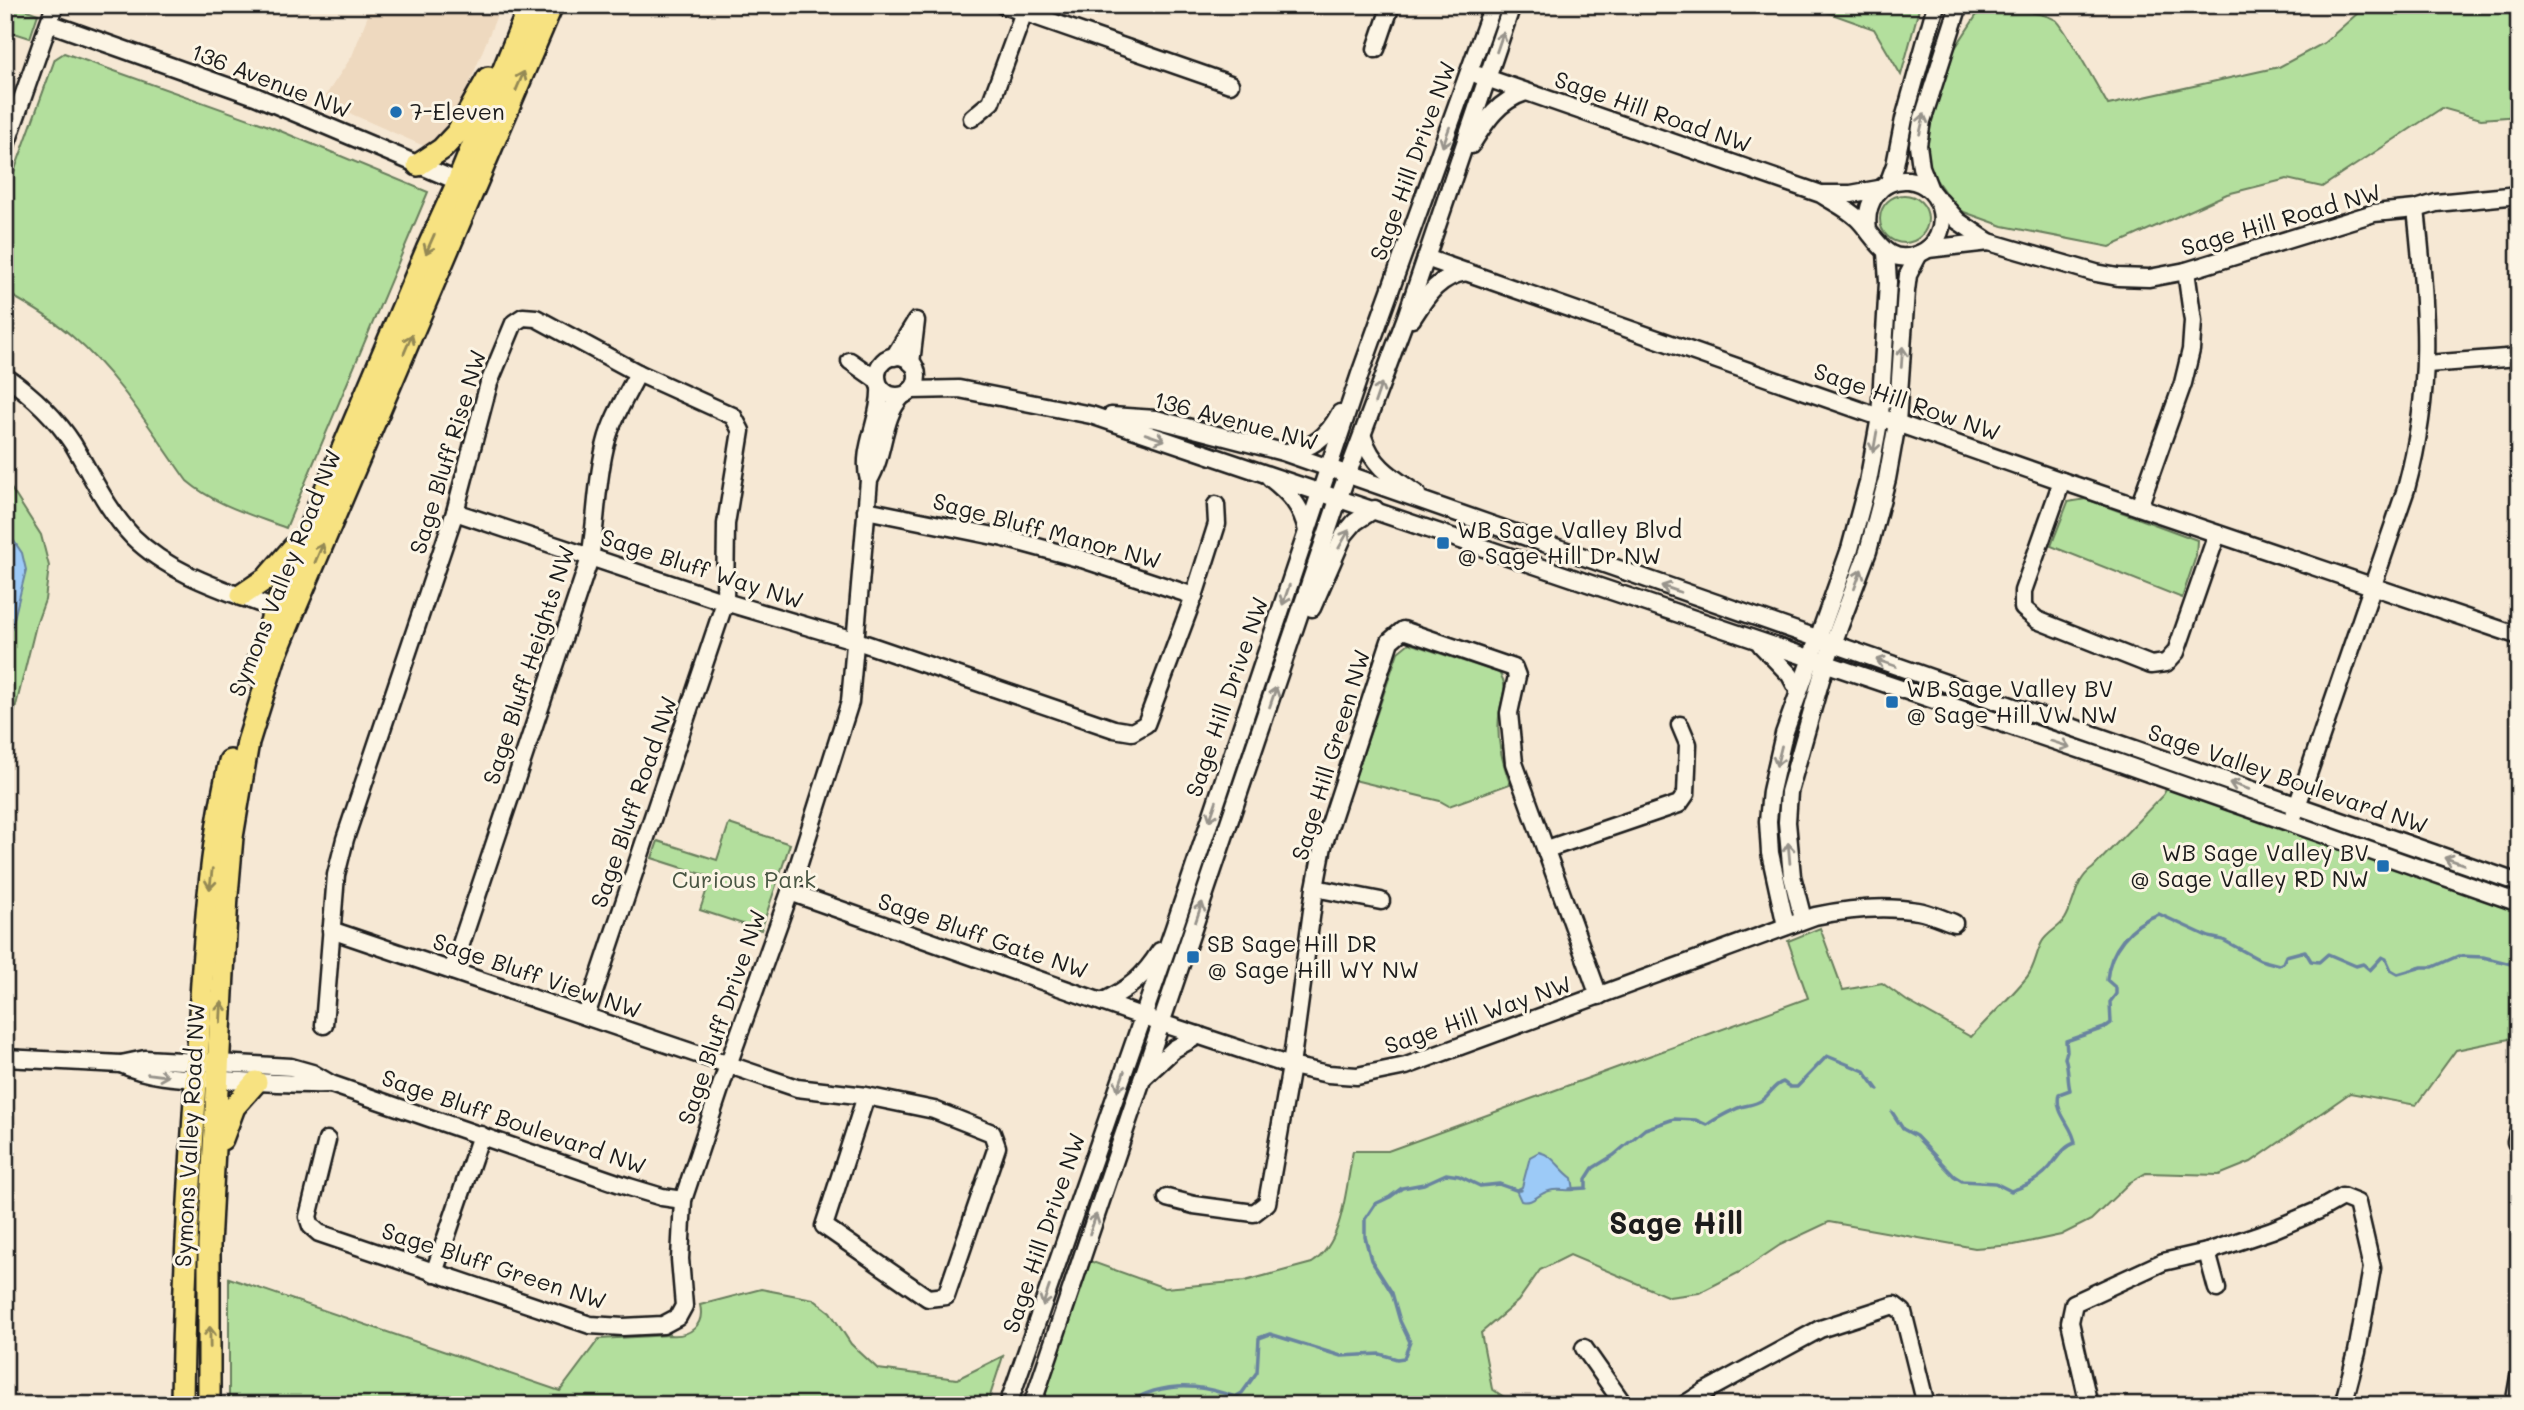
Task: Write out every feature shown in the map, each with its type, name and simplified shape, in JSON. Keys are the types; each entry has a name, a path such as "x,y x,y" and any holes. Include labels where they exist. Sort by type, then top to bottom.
{"main road":[{"name":"Symons Valley Road NW","path":"209,1405 209,1247 227,895 236,802 248,742 274,659 284,612 309,529 427,250 466,186 510,53 530,5"},
{"name":"Symons Valley Road NW","path":"182,1405 184,1290 205,929 219,811 238,726 466,186 552,5"},
{"path":"418,165 442,149 457,133 494,66 510,53"},
{"path":"242,595 267,578 309,529"},
{"path":"214,1160 234,1107 256,1082"}],"street":[{"path":"5,148 55,5"},
{"path":"1003,5 1230,84"},
{"path":"1376,49 1391,5"},
{"name":"Sage Hill Drive NW","path":"1008,1405 1174,928 1360,374 1493,5"},
{"name":"Sage Hill Drive NW","path":"1032,1405 1339,497 1426,258 1512,5"},
{"path":"1923,252 1898,256 1886,252 1872,239 1868,230 1868,208 1884,187 1895,165 1904,119 1937,5"},
{"path":"1786,926 1774,878 1768,821 1776,763 1798,691 1834,645 1868,551 1887,479 1897,423 1908,275 1941,231 1942,209 1921,167 1918,145 1922,121 1959,5"},
{"path":"972,118 991,103 1024,12"},
{"name":"136 Avenue NW","path":"49,23 255,96 466,186"},
{"name":"Sage Hill Road NW","path":"1469,72 1821,194 1855,216 1868,230"},
{"path":"1458,165 1491,114 1505,101 1526,92"},
{"path":"1884,187 1910,180 1934,194"},
{"name":"Sage Hill Road NW","path":"1821,194 1851,194 1884,187"},
{"name":"Sage Hill Road NW","path":"1934,194 1958,221 1989,242 2118,277 2150,278 2186,271 2361,216 2416,209 2427,321 2427,364 2414,460 2291,824"},
{"path":"2416,209 2436,204 2519,195"},
{"name":"Sage Hill Road NW","path":"1923,252 1989,242"},
{"path":"1803,919 1792,876 1787,822 1789,792 1818,663 1818,640 1860,520 1880,417 1888,282 1886,252"},
{"name":"Sage Hill Row NW","path":"1426,258 2062,481 2519,636"},
{"path":"2139,507 2185,375 2191,350 2193,321 2186,271"},
{"path":"1373,340 1394,348 1432,289 1449,277 1467,272"},
{"name":"Sage Bluff Rise NW","path":"324,1026 336,875 345,839 455,512 485,394 514,323 523,317 536,318 638,373 733,416 741,431 726,524 725,602"},
{"path":"879,384 878,368 888,360 916,321 913,366 916,380 906,393 890,395 850,360 888,360 906,359 913,366"},
{"path":"2427,364 2519,357"},
{"name":"136 Avenue NW","path":"913,366 929,378 959,389 1091,415 1321,491"},
{"name":"Sage Bluff Heights NW","path":"452,971 590,558 599,475 606,441 638,373"},
{"path":"1283,452 1309,448 1332,428 1360,374"},
{"path":"5,376 41,405 59,424 110,510 136,540 184,572 284,612"},
{"name":"Sage Bluff Drive NW","path":"683,1200 790,891 850,702 869,480 866,471 879,410 879,384"},
{"name":"136 Avenue NW","path":"906,393 959,389"},
{"name":"Sage Bluff Drive NW","path":"869,480 876,468 891,411 906,393"},
{"name":"136 Avenue NW","path":"1091,415 1156,419 1283,452 1329,469"},
{"path":"1363,437 1371,458 1379,467 1436,507"},
{"name":"Sage Valley Boulevard NW","path":"1329,469 2519,883"},
{"path":"1265,474 1296,502 1307,531"},
{"path":"2062,481 2022,591 2023,608 2037,620 2151,665 2166,663 2176,652 2217,534"},
{"name":"Sage Valley Boulevard NW","path":"1321,491 1818,663 2120,763 2519,903"},
{"path":"857,641 1114,729 1132,732 1146,724 1194,596 1217,524 1216,505"},
{"path":"1291,643 1309,615 1344,535 1354,522 1375,509"},
{"name":"Sage Bluff Manor NW","path":"866,510 1003,538 1194,596"},
{"name":"Sage Bluff Way NW","path":"455,512 725,602 857,641"},
{"name":"Sage Bluff Road NW","path":"586,1016 725,602"},
{"name":"Sage Hill Green NW","path":"1167,1198 1194,1205 1254,1213 1267,1203 1291,1066 1323,846 1390,641 1403,630 1514,668 1517,676 1509,713 1511,749 1523,791 1547,849 1599,996"},
{"path":"1757,641 1790,675 1798,691"},
{"path":"1547,849 1679,804 1686,794 1688,744 1680,725"},
{"path":"1315,888 1381,901"},
{"name":"Sage Bluff Gate NW","path":"790,891 1161,1023"},
{"name":"Sage Hill Way NW","path":"1161,1023 1291,1066 1328,1074 1357,1076 1406,1066 1803,919 1842,910 1883,908 1920,911 1954,923"},
{"path":"1102,1002 1129,988 1141,977 1174,928"},
{"name":"Sage Bluff View NW","path":"331,930 797,1088 866,1096 934,1110 992,1133 997,1147 946,1296 928,1298 824,1226 866,1096"},
{"path":"1143,1079 1174,1049 1199,1035"},
{"name":"Sage Bluff Boulevard NW","path":"5,1058 121,1064 145,1059 196,1070 219,1071 302,1069 331,1084 662,1197 683,1200"},
{"name":"Sage Bluff Boulevard NW","path":"219,1071 256,1082 331,1084"},
{"path":"2519,1129 2516,1142 2519,1148"},
{"path":"434,1273 481,1135"},
{"name":"Sage Bluff Green NW","path":"327,1140 309,1217 311,1226 319,1233 590,1325 663,1325 678,1317 684,1306 680,1259 683,1200"},
{"path":"2089,1405 2070,1322 2074,1303 2163,1262 2207,1252 2272,1230 2342,1197 2357,1203 2372,1268 2357,1352 2343,1405"},
{"path":"2207,1252 2217,1289"},
{"path":"1684,1405 1820,1329 1894,1306 1903,1312 1926,1405"},
{"path":"1584,1348 1624,1405"},
{"path":"2514,1405 2519,1377"}],"shaded area":[{"path":"372,5 501,5 451,130 426,147 322,101 352,56"}],"green space":[{"path":"5,5 14,5 38,14 30,38 5,30"},
{"path":"1807,5 1920,5 1901,75 1874,29"},
{"path":"2367,5 2519,5 2519,116 2481,119 2442,108 2322,187 2287,179 2227,194 2110,247 2003,226 1964,212 1953,204 1930,171 1925,148 1927,125 1946,62 1980,10 2019,10 2056,20 2108,105 2279,67 2324,43"},
{"path":"64,53 266,125 428,192 286,528 222,503 187,481 134,405 90,352 49,318 5,292 5,197 55,59"},
{"path":"1904,195 1921,202 1928,219 1921,236 1904,243 1887,236 1880,219 1887,202"},
{"path":"5,479 41,535 49,566 45,600 36,625 5,750"},
{"path":"2086,499 2197,540 2196,556 2182,598 2051,546 2068,502"},
{"path":"1409,643 1499,673 1502,677 1504,686 1499,739 1510,784 1449,806 1440,801 1354,780 1398,652"},
{"path":"2167,788 2519,911 2519,1037 2456,1050 2416,1105 2350,1093 2251,1162 2219,1175 2146,1173 2129,1183 2091,1220 2061,1235 2014,1245 1975,1248 1829,1222 1780,1245 1740,1272 1699,1293 1669,1297 1570,1255 1540,1270 1518,1301 1481,1333 1492,1389 1516,1405 1037,1405 1087,1260 1165,1288 1245,1281 1312,1263 1323,1254 1337,1228 1353,1151 1388,1151 1808,998 1788,941 1820,928 1843,990 1882,983 1907,1001 1971,1037 2027,977 2042,942 2069,912 2082,879"},
{"name":"Curious Park","path":"729,824 790,844 761,930 700,910 711,877 652,858 658,841 717,860"},
{"path":"229,1278 560,1391 599,1339 683,1334 698,1324 700,1305 761,1289 813,1299 830,1312 851,1344 878,1369 957,1379 1003,1356 987,1405 229,1405"}],"water":[{"path":"5,528 22,553 26,570 5,655"},
{"path":"1539,1152 1553,1159 1572,1178 1574,1190 1552,1190 1532,1200 1521,1201 1516,1190 1522,1187 1530,1157"}],"waterway":[{"path":"1892,1112 1903,1129 1916,1136 1962,1181 1995,1183 2011,1191 2038,1178 2064,1150 2075,1143 2058,1101 2059,1094 2070,1090 2065,1058 2066,1041 2111,1023 2110,1002 2116,994 2116,988 2107,980 2112,958 2131,931 2159,914 2209,937 2223,940 2260,960 2279,965 2286,956 2305,951 2311,961 2319,962 2328,954 2356,966 2363,964 2370,970 2382,957 2386,959 2391,970 2398,974 2422,967 2433,967 2458,956 2483,957 2519,966"},
{"path":"1570,1189 1586,1188 1586,1179 1593,1168 1614,1155 1645,1129 1674,1119 1696,1120 1707,1125 1733,1110 1760,1101 1780,1083 1797,1087 1827,1056 1864,1071 1878,1090"},
{"path":"1131,1405 1147,1393 1175,1387 1205,1389 1235,1397 1242,1393 1257,1372 1259,1338 1270,1334 1341,1356 1380,1354 1397,1359 1404,1358 1410,1342 1400,1321 1392,1293 1371,1260 1365,1237 1365,1219 1375,1204 1402,1188 1424,1184 1446,1174 1459,1176 1480,1186 1499,1184 1521,1190"}],"place":[{"name":"7-Eleven","path":"396,112"},
{"name":"WB Sage Valley Blvd @ Sage Hill Dr NW","path":"1443,543"},
{"name":"WB Sage Valley BV @ Sage Hill VW NW","path":"1892,702"},
{"name":"WB Sage Valley BV @ Sage Valley RD NW","path":"2383,866"},
{"name":"SB Sage Hill DR @ Sage Hill WY NW","path":"1193,957"}],"district":[{"name":"Sage Hill","path":"1676,1224"}]}
